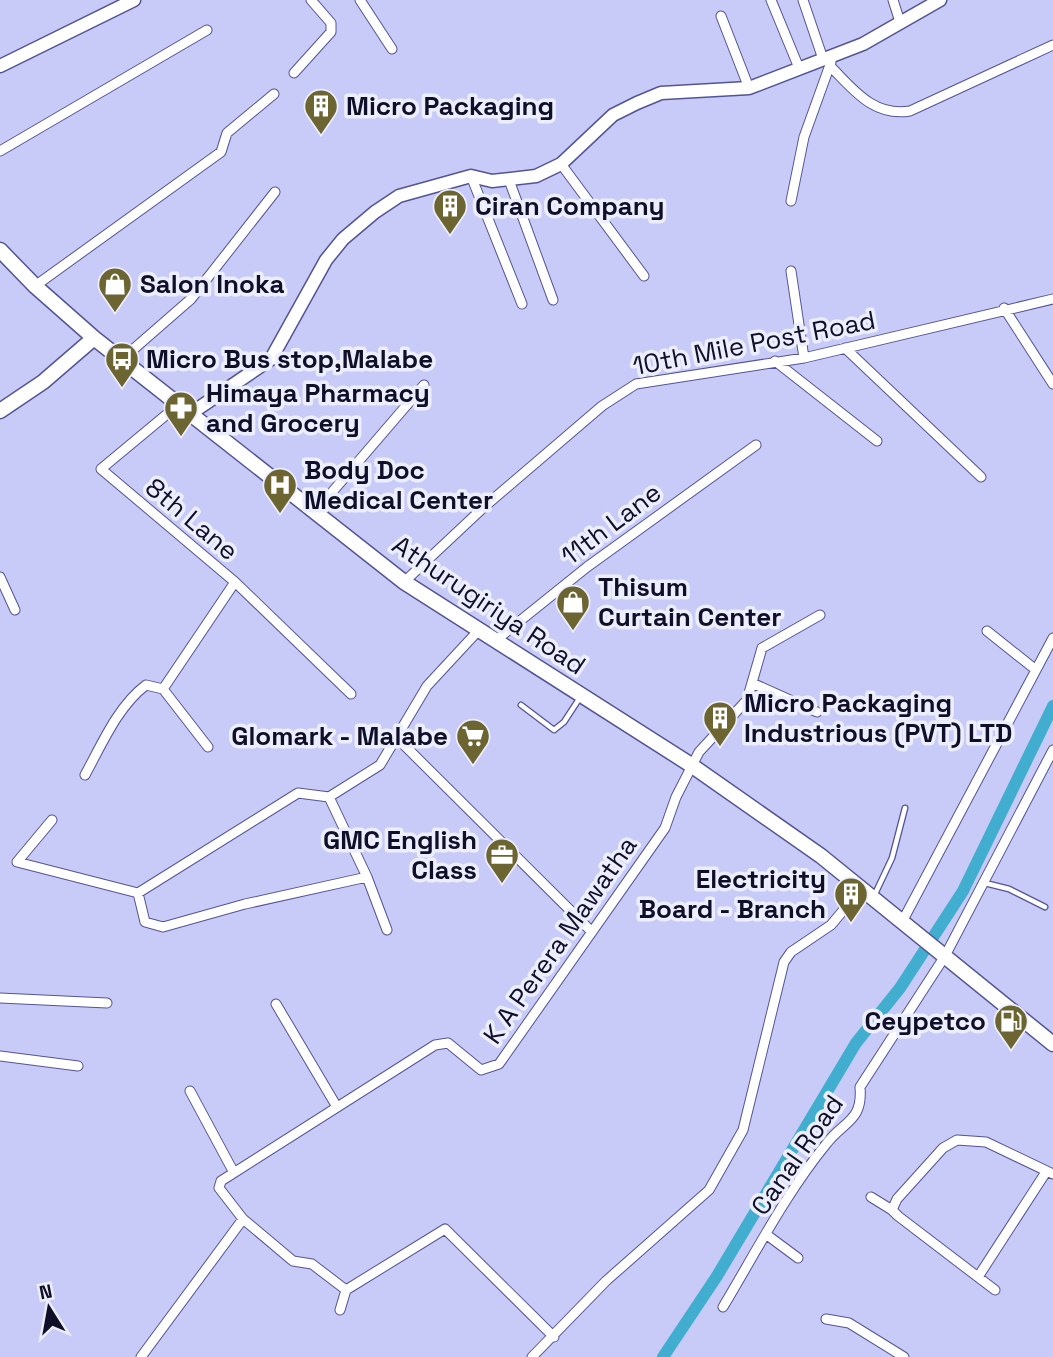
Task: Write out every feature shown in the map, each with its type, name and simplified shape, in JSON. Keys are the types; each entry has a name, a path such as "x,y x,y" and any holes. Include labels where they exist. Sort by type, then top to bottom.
{"main road":[{"name":"Athurugiriya Road","path":"0,250 35,286 94,338 404,582 691,765 867,893 1053,1044"},
{"path":"0,411 43,382 94,338"}],"street":[{"path":"0,66 134,0"},
{"path":"294,73 331,32 331,23 311,0"},
{"path":"360,0 392,49"},
{"path":"771,0 799,68"},
{"path":"803,0 829,60 869,104 898,113 910,111 1053,45"},
{"path":"892,0 900,22"},
{"path":"184,409 271,359 326,260 343,239 399,196 471,176 509,180 536,176 561,164 613,115 661,93 749,88 799,68 829,60 940,0"},
{"path":"721,16 749,88"},
{"path":"0,151 207,30"},
{"path":"791,201 804,137 829,60"},
{"path":"35,286 221,152 227,133 274,94"},
{"path":"561,164 644,276"},
{"path":"471,176 522,303"},
{"path":"509,180 553,300"},
{"path":"121,360 191,299 275,192"},
{"path":"790,271 804,358"},
{"name":"10th Mile Post Road","path":"404,582 484,507 616,394 636,384 672,376 804,358 1004,308 1053,299"},
{"path":"1004,308 1053,384"},
{"path":"845,348 981,477"},
{"path":"775,361 877,441"},
{"path":"315,512 424,385"},
{"name":"8th Lane","path":"163,689 235,582 100,469 184,409"},
{"name":"11th Lane","path":"495,641 587,566 756,445"},
{"path":"0,577 15,610"},
{"path":"235,582 351,694"},
{"name":"K A Perera Mawatha","path":"233,1171 442,1042 448,1043 481,1070 499,1064 665,828 699,752 747,700 762,648 820,615"},
{"path":"52,820 17,862 138,893 298,793 329,797 380,765 427,687 478,631"},
{"path":"987,631 1036,670"},
{"path":"906,925 1053,638"},
{"path":"752,683 817,712"},
{"path":"85,775 114,723 136,692 146,685 163,689 208,747"},
{"path":"396,737 592,932"},
{"name":"Canal Road","path":"723,1307 810,1164 836,1131 851,1122 861,1103 860,1087 984,883 1053,750"},
{"path":"329,797 367,877 387,930"},
{"path":"138,893 145,922 163,927 244,904 367,877"},
{"path":"532,1357 606,1281 709,1191 743,1130 784,962 792,952 831,925 867,893"},
{"path":"0,998 107,1003"},
{"path":"276,1004 337,1107"},
{"path":"0,1056 78,1066"},
{"path":"190,1091 233,1171 221,1181 219,1188 243,1219 293,1261 312,1264 346,1290"},
{"path":"892,1210 897,1199 943,1148 957,1140 986,1142 1050,1173 978,1277"},
{"path":"871,1197 892,1210 995,1290"},
{"path":"141,1357 243,1219"},
{"path":"340,1310 346,1290 445,1229 554,1337"},
{"path":"766,1236 798,1258"},
{"path":"826,1320 849,1324 904,1357"}],"lane":[{"path":"521,705 554,730 564,722 582,696"},
{"path":"867,893 892,858 905,808"},
{"path":"984,883 1009,889 1045,907"}],"waterway":[{"path":"663,1357 717,1276 856,1043 900,988 963,891 1053,706"}],"place":[{"name":"Micro Packaging","path":"321,136"},
{"name":"Ciran Company","path":"450,236"},
{"name":"Salon Inoka","path":"115,314"},
{"name":"Micro Bus stop,Malabe","path":"122,389"},
{"name":"Himaya Pharmacy and Grocery","path":"181,438"},
{"name":"Body Doc Medical Center","path":"280,515"},
{"name":"Thisum Curtain Center","path":"573,632"},
{"name":"Micro Packaging Industrious (PVT) LTD","path":"720,748"},
{"name":"Glomark - Malabe","path":"473,766"},
{"name":"GMC English Class","path":"502,885"},
{"name":"Electricity Board - Branch","path":"851,924"},
{"name":"Ceypetco","path":"1011,1051"}]}
